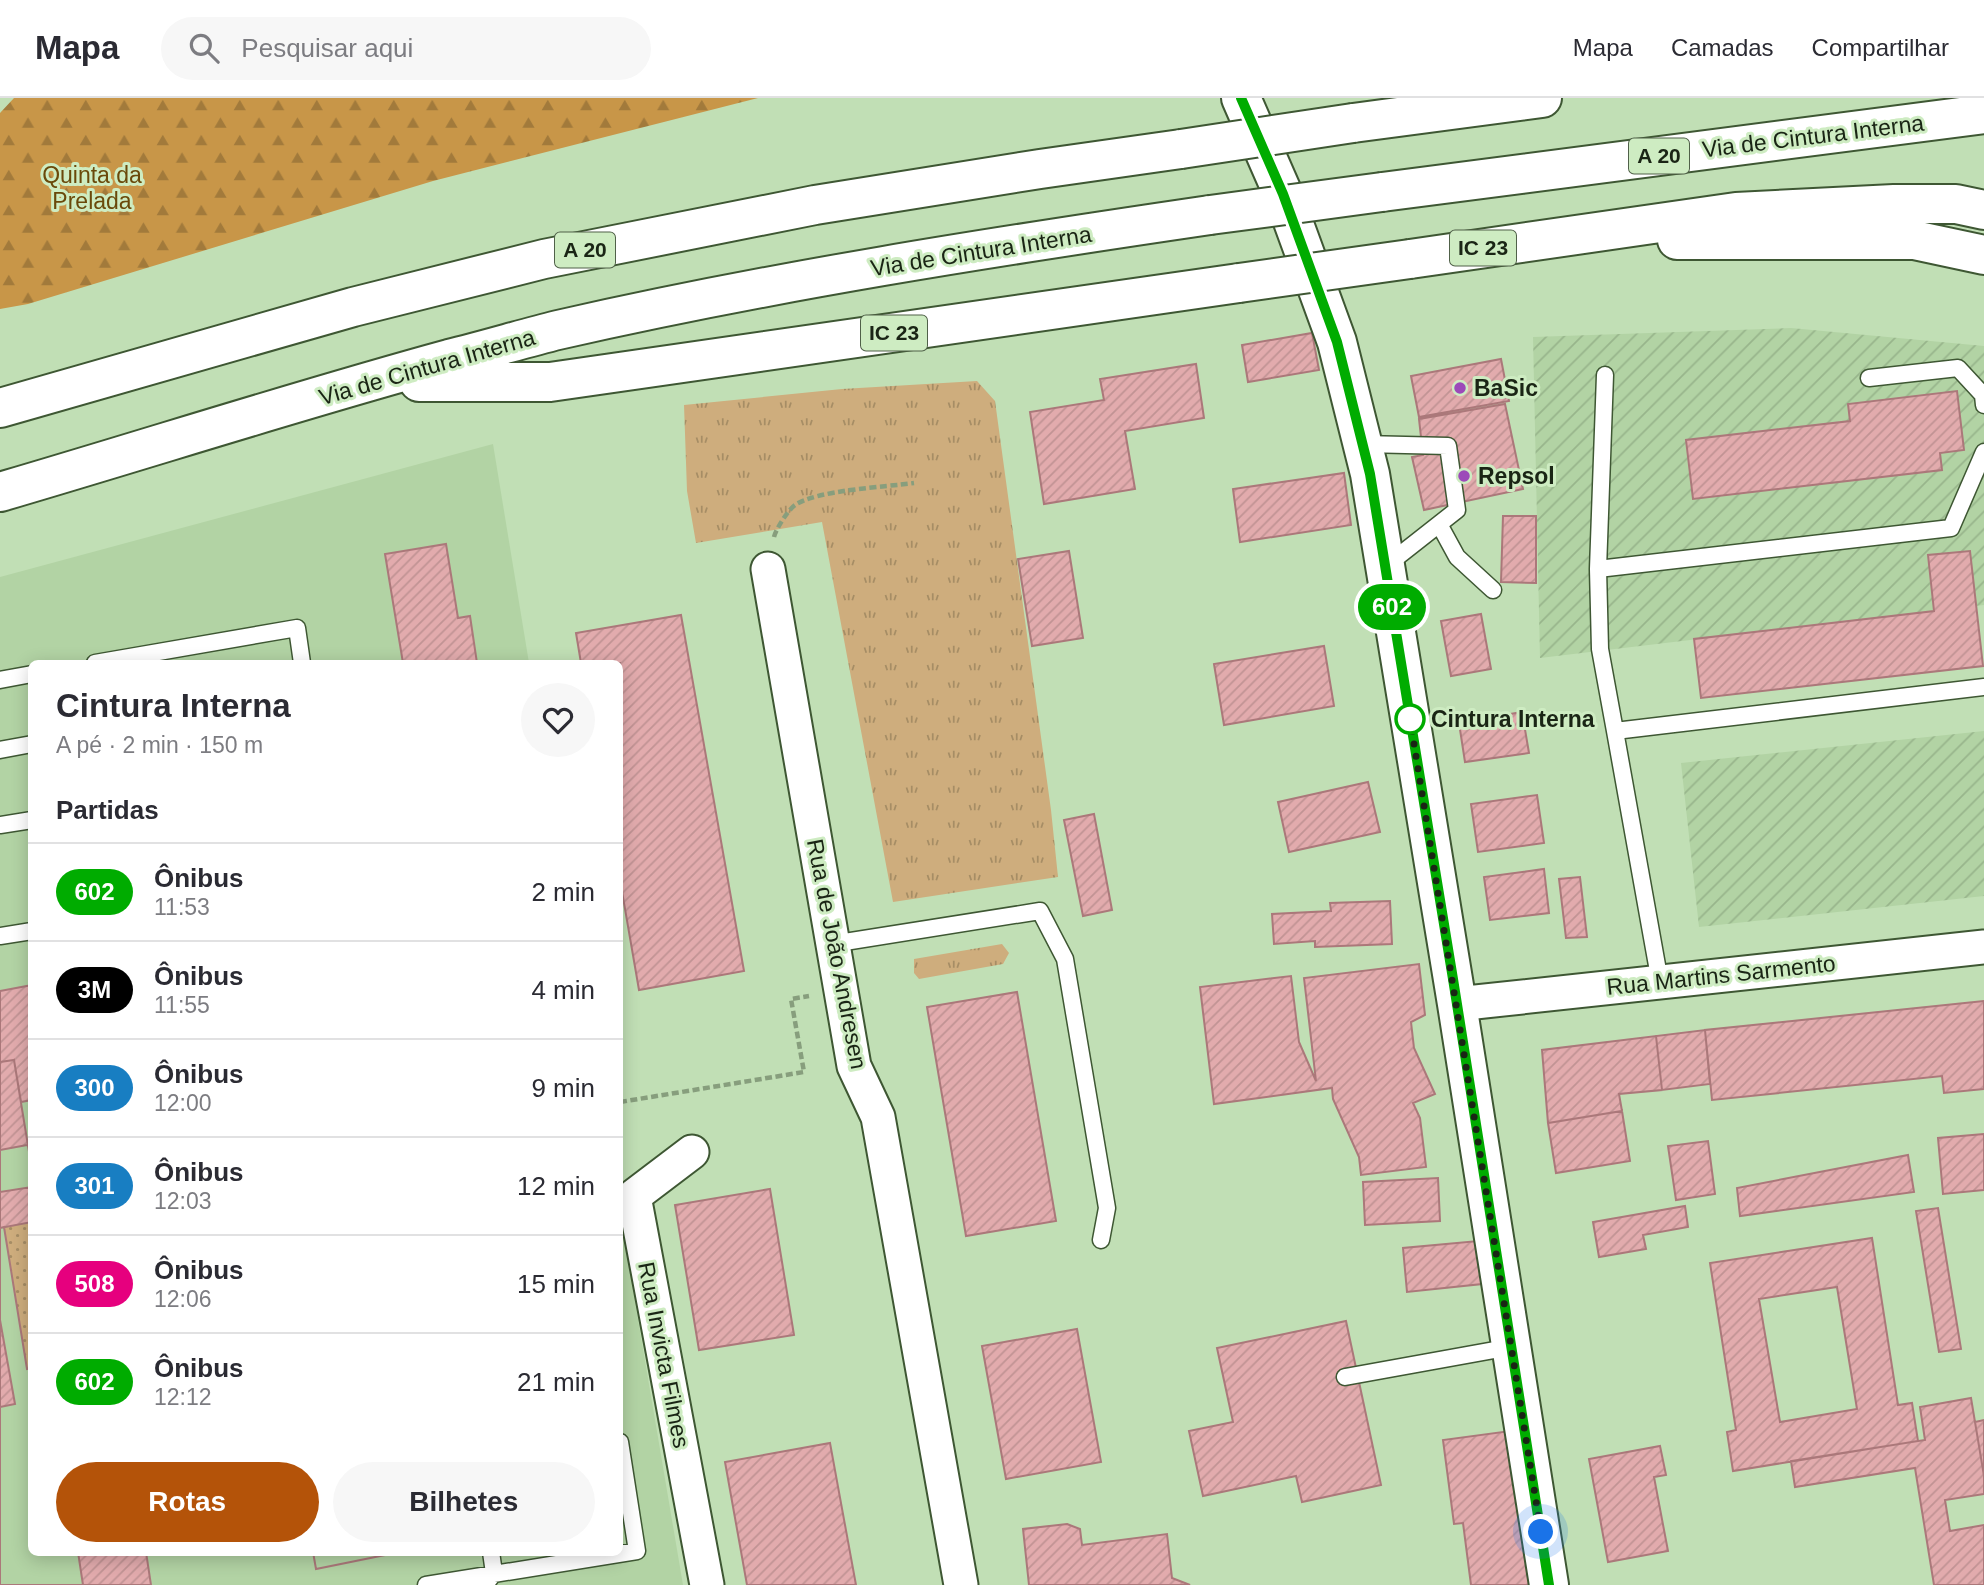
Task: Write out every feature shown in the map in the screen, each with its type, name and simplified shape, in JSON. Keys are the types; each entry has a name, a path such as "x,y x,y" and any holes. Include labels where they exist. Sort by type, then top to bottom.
{"main road":[{"path":"1241,98 1283,194 1332,330 1370,474 1549,1585"},
{"name":"A 20","path":"0,408 353,307 544,258 815,205 1040,169 1542,98"},
{"name":"Via de Cintura Interna","path":"0,492 365,382 555,331 684,303 1014,244 1210,215 1984,114"},
{"path":"1556,238 1736,212 1894,204 1956,204 1984,210"},
{"path":"1556,238 1914,240 1984,255"},
{"name":"IC 23","path":"365,382 550,382 1556,238"}],"street":[{"name":"Rua de João Andresen","path":"768,569 854,1066 878,1117 961,1585"},
{"name":"Rua Martins Sarmento","path":"1457,1004 1984,947"},
{"name":"Rua Invicta Filmes","path":"692,1152 635,1196 707,1585"}],"lane":[{"path":"1870,379 1958,368 1983,395 1984,405"},
{"path":"1605,376 1598,569 1600,649 1660,982"},
{"path":"1363,444 1448,446 1457,510 1385,567"},
{"path":"1598,569 1951,528 1984,452"},
{"path":"1439,524 1457,556 1493,590"},
{"path":"112,660 296,628 301,660"},
{"path":"0,680 28,675"},
{"path":"1615,731 1984,687"},
{"path":"0,750 28,745"},
{"path":"0,825 28,821"},
{"path":"832,944 1040,911 1065,960 1107,1208 1101,1240"},
{"path":"0,936 28,932"},
{"path":"1345,1377 1512,1347"},
{"path":"623,1461 637,1551 623,1554"},
{"path":"489,1579 491,1556"},
{"path":"426,1585 489,1579 611,1556"}],"path":[{"path":"768,569 776,530 794,506 822,494 914,483"},
{"path":"623,1102 804,1072 791,999 841,992"}],"shaded area":[{"path":"1791,328 1984,346 1984,605 1540,658 1533,337"},
{"path":"493,444 529,660 28,660 28,1556 623,1556 623,1231 683,1585 0,1585 0,577"},
{"path":"1984,731 1984,896 1699,927 1681,763"}],"green space":[{"name":"Quinta da Prelada","path":"14,98 758,98 433,181 28,304 0,309 0,113"},
{"path":"977,381 995,401 1058,877 893,902 822,522 696,543 687,491 684,405 842,389"},
{"path":"1002,944 1009,953 1003,964 919,979 914,973 914,959"},
{"path":"28,1223 27,1369 4,1227"}],"building":[{"path":"1312,333 1319,370 1248,382 1242,345"},
{"name":"BaSic","path":"1501,359 1509,401 1419,417 1411,376"},
{"path":"1196,364 1204,418 1125,431 1135,489 1044,504 1030,412 1104,400 1100,379"},
{"path":"1957,391 1964,450 1940,453 1942,470 1693,499 1686,440 1850,421 1848,404"},
{"path":"1505,404 1523,489 1424,510 1412,457 1423,455 1419,419"},
{"path":"1344,473 1351,525 1240,542 1233,489"},
{"path":"1503,516 1536,516 1536,583 1501,582"},
{"path":"446,544 458,618 470,616 477,660 403,660 385,554"},
{"path":"1069,551 1083,638 1032,646 1018,559"},
{"path":"1970,551 1983,666 1701,698 1694,639 1934,611 1928,555"},
{"path":"1481,614 1491,669 1451,676 1441,621"},
{"path":"681,615 744,971 639,990 623,897 623,660 580,660 576,633"},
{"path":"1324,646 1334,706 1224,725 1214,664"},
{"path":"1522,712 1529,753 1465,762 1459,723"},
{"path":"1368,782 1380,832 1289,852 1278,802"},
{"path":"1537,795 1544,843 1478,852 1471,804"},
{"path":"1094,814 1112,910 1083,916 1064,820"},
{"path":"1544,869 1549,913 1490,920 1484,877"},
{"path":"1580,877 1587,937 1566,938 1559,879"},
{"path":"1390,901 1392,944 1315,947 1315,941 1274,944 1272,914 1331,911 1330,903"},
{"path":"1419,964 1425,1015 1411,1022 1414,1048 1435,1094 1413,1103 1420,1118 1426,1167 1361,1175 1359,1157 1333,1099 1332,1088 1214,1104 1200,987 1291,976 1299,1042 1316,1081 1304,978"},
{"path":"28,986 28,1101 21,1102 14,1060 0,1062 0,991"},
{"path":"1017,992 1056,1221 966,1236 927,1007"},
{"path":"1984,1001 1984,1089 1944,1093 1942,1076 1712,1100 1705,1030"},
{"path":"1705,1030 1710,1084 1662,1090 1656,1036"},
{"path":"1656,1036 1662,1090 1619,1094 1622,1111 1548,1123 1542,1050"},
{"path":"14,1060 28,1146 28,1188 0,1192 0,1062"},
{"path":"1622,1111 1630,1161 1556,1173 1548,1123"},
{"path":"1984,1134 1984,1190 1943,1194 1938,1138"},
{"path":"1708,1141 1715,1194 1676,1200 1668,1146"},
{"path":"28,1145 28,1223 0,1228 0,1150"},
{"path":"1908,1155 1914,1192 1740,1216 1737,1188"},
{"path":"1438,1178 1440,1221 1365,1225 1363,1182"},
{"path":"770,1189 794,1335 699,1350 675,1205"},
{"path":"1685,1206 1688,1227 1643,1235 1646,1249 1599,1257 1593,1222"},
{"path":"1938,1208 1961,1349 1939,1352 1916,1211"},
{"path":"4,1227 28,1369 28,1556 79,1556 83,1585 0,1585 0,1407 15,1404 0,1320 0,1228"},
{"path":"4,1227 28,1369 28,1556 79,1556 83,1585 0,1585 0,1407 15,1404 0,1320 0,1228"},
{"path":"1872,1238 1898,1405 1912,1403 1918,1441 1733,1471 1727,1432 1736,1430 1710,1263","holes":["1837,1287 1857,1409 1780,1422 1759,1299"]},
{"path":"1478,1241 1482,1284 1407,1292 1403,1248"},
{"path":"0,1320 15,1404 0,1407"},
{"path":"1346,1321 1381,1485 1302,1502 1296,1476 1203,1496 1189,1431 1233,1422 1217,1348"},
{"path":"1077,1329 1101,1462 1006,1479 982,1346"},
{"path":"1971,1398 1984,1476 1984,1494 1945,1500 1950,1531 1984,1525 1984,1585 1934,1585 1915,1468 1795,1487 1791,1461 1925,1440 1920,1407"},
{"path":"1984,1420 1984,1476 1975,1422"},
{"path":"1510,1431 1531,1585 1471,1585 1463,1523 1454,1524 1443,1440"},
{"path":"830,1443 856,1585 747,1585 725,1462"},
{"path":"1660,1446 1666,1475 1654,1477 1668,1551 1608,1562 1589,1459"},
{"path":"1067,1524 1080,1529 1082,1545 1167,1534 1172,1578 1190,1585 1029,1585 1023,1529"},
{"path":"79,1556 147,1556 151,1585 83,1585"},
{"path":"314,1556 380,1556 316,1569"},
{"path":"314,1556 380,1556 316,1569"}],"bus line":[{"name":"602","path":"1241,98 1283,194 1337,342 1370,474 1549,1585"}],"place":[{"name":"BaSic","path":"1460,388"},
{"name":"Repsol","path":"1464,476"},
{"name":"Cintura Interna","path":"1410,719"}],"route":[{"path":"1410,719 1541,1532"}]}
